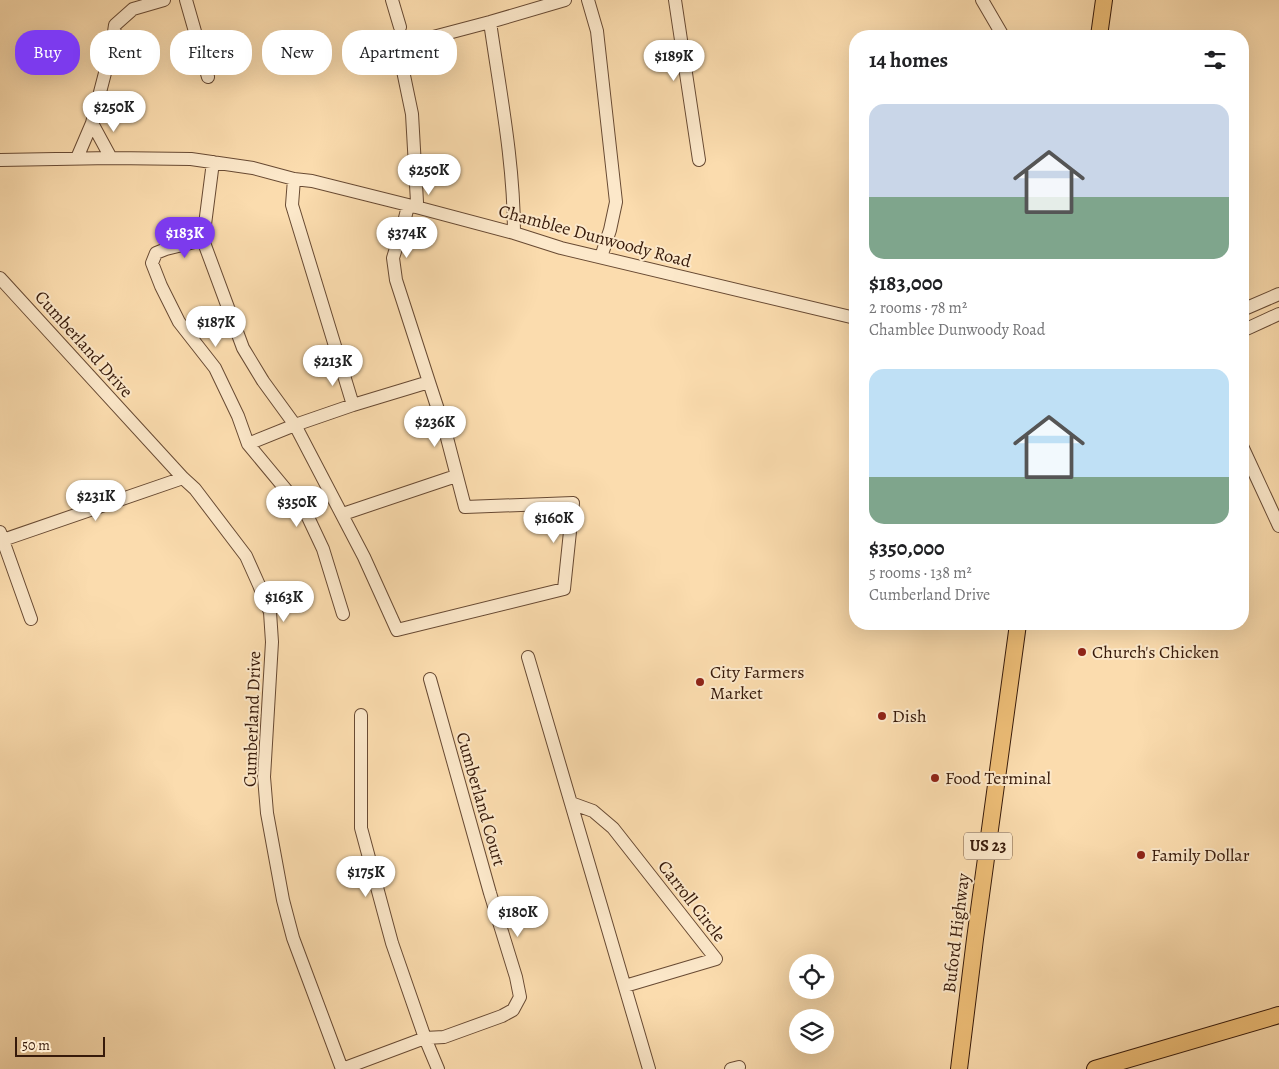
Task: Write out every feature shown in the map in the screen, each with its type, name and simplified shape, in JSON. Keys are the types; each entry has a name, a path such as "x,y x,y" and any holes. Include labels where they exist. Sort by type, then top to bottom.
{"main road":[{"path":"1100,30 1104,0"},
{"name":"Buford Highway","path":"959,1069 1017,630"},
{"path":"1095,1069 1279,1015"}],"street":[{"path":"77,158 92,123 116,25 133,9 164,0"},
{"path":"186,0 208,76"},
{"path":"392,0 400,27"},
{"path":"213,162 200,240 244,348 263,381 295,425 343,514 397,630 564,588 573,503 465,507 446,434 396,280 393,258 404,222 412,206 417,202 412,114 402,66 407,50 418,41 565,0"},
{"path":"588,0 598,31 616,202 610,230 601,257"},
{"path":"675,0 699,160"},
{"path":"982,0 1000,30"},
{"path":"490,22 510,164 514,200 514,233"},
{"path":"92,123 111,158"},
{"name":"Chamblee Dunwoody Road","path":"0,160 77,158 191,159 253,168 412,206 514,233 561,248 849,317"},
{"path":"294,179 292,205 353,405"},
{"path":"200,240 156,254 152,263 179,322 214,368 238,416 248,444 306,515 323,549 343,614"},
{"name":"Cumberland Drive","path":"0,278 195,489 246,556 259,585 270,612 272,642 264,777 267,813 283,900 293,938 342,1069"},
{"path":"1249,307 1279,294"},
{"path":"1249,328 1279,314"},
{"path":"248,444 353,405 429,382"},
{"path":"1249,461 1279,526"},
{"path":"343,514 456,476"},
{"path":"31,619 1,538 183,478"},
{"path":"528,657 649,1069"},
{"name":"Cumberland Court","path":"342,1069 425,1038 444,1037 502,1016 513,1010 520,997 516,977 430,679"},
{"path":"361,715 360,828 392,943 425,1038 438,1069"},
{"name":"Carroll Circle","path":"571,802 593,811 613,828 716,959 625,986"}],"place":[{"name":"Church's Chicken","path":"1082,652"},
{"name":"City Farmers Market","path":"700,682"},
{"name":"Dish","path":"882,716"},
{"name":"Food Terminal","path":"935,778"},
{"name":"Family Dollar","path":"1141,855"}]}
